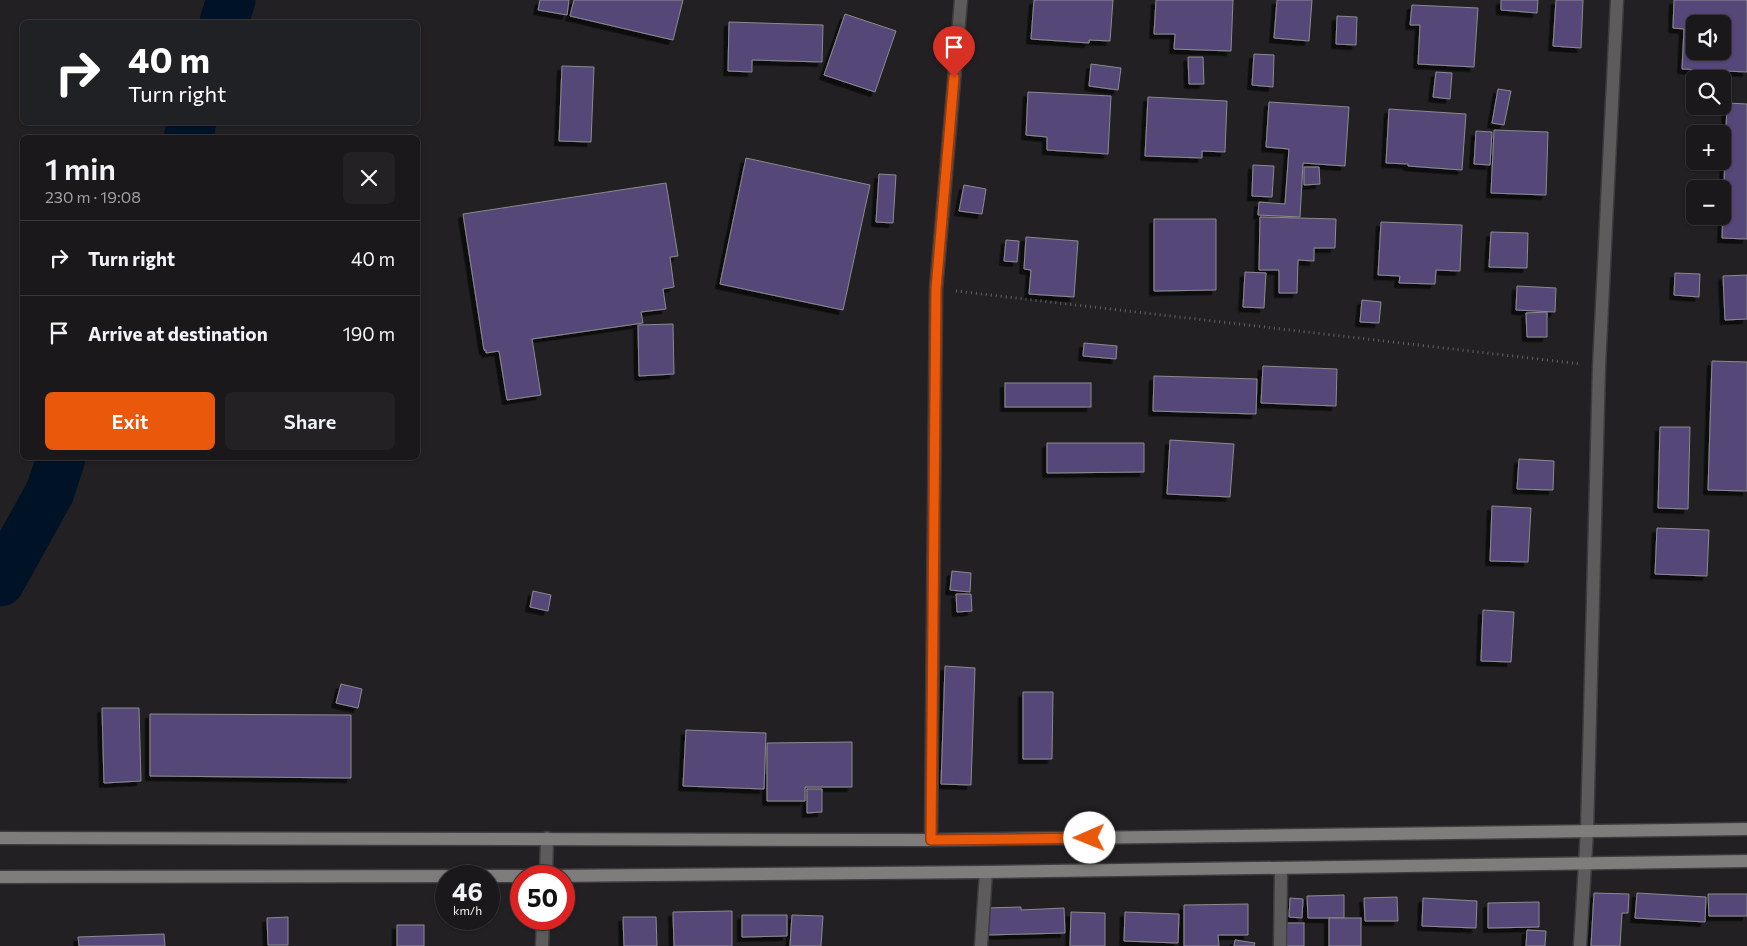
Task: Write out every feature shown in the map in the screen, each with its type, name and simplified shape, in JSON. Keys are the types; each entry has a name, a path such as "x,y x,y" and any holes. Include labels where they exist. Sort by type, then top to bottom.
{"main road":[{"path":"0,838 931,840 1747,829"},
{"path":"575,876 1747,861"},
{"path":"0,877 510,876"}],"street":[{"path":"931,840 936,289 961,0"},
{"path":"1580,946 1587,831 1598,366 1617,0"},
{"path":"547,865 548,838"},
{"path":"1280,946 1281,868"},
{"path":"981,946 986,872"},
{"path":"542,946 543,930"}],"path":[{"path":"936,289 1598,366"}],"building":[{"path":"540,0 569,0 567,15 538,10"},
{"path":"574,0 683,0 673,40 570,16"},
{"path":"1034,0 1113,0 1110,41 1089,40 1089,43 1031,39"},
{"path":"1156,0 1233,0 1231,51 1174,49 1175,34 1154,34"},
{"path":"1277,0 1312,0 1309,41 1274,38"},
{"path":"1501,0 1538,0 1537,13 1501,10"},
{"path":"1556,0 1583,0 1581,48 1553,46"},
{"path":"1674,0 1747,0 1747,72 1682,69 1684,29 1673,28"},
{"path":"1412,5 1478,8 1474,67 1418,64 1420,25 1410,25"},
{"path":"845,14 896,31 875,92 824,75"},
{"path":"1337,16 1357,17 1356,45 1336,44"},
{"path":"729,22 823,25 822,62 752,60 752,72 728,71"},
{"path":"1254,54 1274,55 1273,87 1252,85"},
{"path":"1188,57 1203,57 1204,84 1189,84"},
{"path":"1091,64 1121,68 1118,90 1089,86"},
{"path":"562,66 594,67 591,142 559,141"},
{"path":"1436,72 1452,73 1450,99 1433,97"},
{"path":"1498,89 1511,91 1504,125 1492,123"},
{"path":"1028,92 1111,96 1108,154 1047,150 1047,137 1026,135"},
{"path":"1148,97 1227,101 1225,152 1202,151 1202,158 1145,156"},
{"path":"1269,102 1349,107 1345,166 1303,163 1300,217 1258,215 1259,202 1285,204 1289,149 1266,147"},
{"path":"1731,103 1747,104 1747,239 1722,238 1722,225 1731,225 1731,180 1724,180 1725,170 1731,170 1731,125 1726,125 1727,115 1731,115"},
{"path":"1389,109 1466,114 1462,170 1386,163"},
{"path":"1494,130 1548,132 1546,195 1491,193"},
{"path":"1476,131 1492,132 1490,165 1474,164"},
{"path":"746,158 870,185 843,310 720,284"},
{"path":"1253,165 1274,166 1272,197 1252,196"},
{"path":"1304,167 1319,167 1320,184 1304,185"},
{"path":"879,174 896,175 893,223 876,222"},
{"path":"666,183 678,256 670,257 674,287 663,289 666,309 641,312 643,323 532,339 541,395 507,400 499,351 486,353 486,350 484,350 463,214"},
{"path":"964,185 986,189 982,214 959,211"},
{"path":"1260,217 1336,219 1335,248 1314,248 1314,261 1298,260 1297,293 1279,293 1279,270 1259,270"},
{"path":"1154,219 1216,219 1216,290 1154,291"},
{"path":"1381,222 1462,225 1460,271 1436,270 1435,284 1399,283 1400,276 1378,275"},
{"path":"1491,232 1528,233 1527,268 1489,267"},
{"path":"1026,237 1078,241 1074,297 1029,294 1031,270 1024,269"},
{"path":"1006,240 1019,241 1017,262 1004,261"},
{"path":"1245,272 1266,273 1264,308 1243,307"},
{"path":"1675,273 1700,274 1699,297 1674,295"},
{"path":"1747,275 1747,319 1725,320 1723,276"},
{"path":"1517,286 1556,288 1555,312 1516,310"},
{"path":"1362,300 1381,302 1379,323 1360,322"},
{"path":"1547,312 1547,337 1527,337 1526,313"},
{"path":"673,324 674,374 639,376 638,325"},
{"path":"1084,343 1117,346 1116,359 1083,356"},
{"path":"1712,361 1747,362 1747,491 1708,490"},
{"path":"1263,366 1337,369 1336,406 1261,403"},
{"path":"1154,376 1257,379 1256,414 1153,411"},
{"path":"1005,383 1091,383 1091,407 1005,407"},
{"path":"1660,427 1690,427 1688,509 1658,508"},
{"path":"1170,440 1234,444 1230,497 1167,494"},
{"path":"1047,443 1144,443 1144,472 1047,473"},
{"path":"1519,459 1554,461 1553,490 1517,489"},
{"path":"1492,506 1531,508 1528,562 1490,561"},
{"path":"1657,528 1709,530 1707,576 1655,574"},
{"path":"952,571 971,573 970,592 950,590"},
{"path":"533,591 551,595 548,611 530,607"},
{"path":"956,594 971,594 972,611 957,612"},
{"path":"1483,610 1514,612 1511,662 1481,661"},
{"path":"945,666 975,668 971,785 941,784"},
{"path":"341,684 362,689 358,708 336,703"},
{"path":"1023,692 1053,692 1052,759 1023,759"},
{"path":"102,708 139,708 141,781 104,783"},
{"path":"150,714 351,715 351,778 150,776"},
{"path":"686,730 766,733 764,789 683,786"},
{"path":"852,742 852,787 805,787 805,801 767,801 767,743"},
{"path":"807,789 822,789 822,812 807,813"},
{"path":"1594,893 1629,894 1628,913 1622,913 1620,946 1591,946"},
{"path":"1637,893 1706,897 1705,922 1635,918"},
{"path":"1708,894 1747,894 1747,916 1709,916"},
{"path":"1344,895 1344,918 1308,918 1307,896"},
{"path":"1397,897 1398,921 1365,921 1364,898"},
{"path":"1290,898 1303,899 1302,918 1289,917"},
{"path":"1423,898 1477,901 1476,928 1422,926"},
{"path":"1539,902 1539,927 1488,928 1488,903"},
{"path":"1248,904 1248,935 1218,935 1219,946 1184,946 1184,905"},
{"path":"1021,907 1021,910 1064,908 1065,933 986,935 985,908"},
{"path":"732,911 732,946 674,946 673,912"},
{"path":"1071,912 1105,913 1105,946 1070,946"},
{"path":"1125,912 1179,914 1178,943 1124,941"},
{"path":"742,915 787,915 787,936 742,937"},
{"path":"792,915 823,916 821,946 790,946"},
{"path":"288,917 288,945 268,945 267,918"},
{"path":"623,917 656,917 657,946 624,946"},
{"path":"1329,918 1361,918 1361,946 1329,946"},
{"path":"1287,923 1304,923 1304,946 1287,946"},
{"path":"397,925 424,925 424,946 397,946"},
{"path":"1527,930 1546,931 1545,946 1526,946"},
{"path":"164,934 165,946 79,946 78,937"},
{"path":"1235,940 1255,943 1254,946 1234,946"}],"waterway":[{"path":"225,20 231,0"},
{"path":"189,135 191,125"},
{"path":"0,582 50,492 60,460"}],"route":[{"path":"954,77 936,289 931,840 1090,838"}]}
